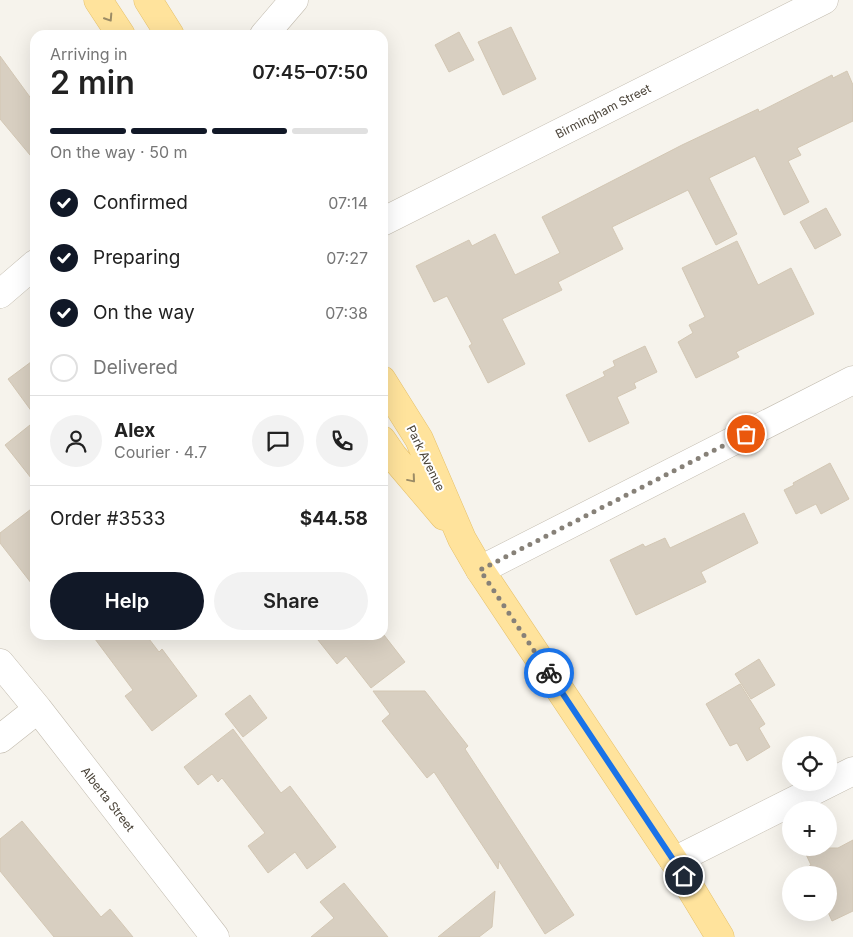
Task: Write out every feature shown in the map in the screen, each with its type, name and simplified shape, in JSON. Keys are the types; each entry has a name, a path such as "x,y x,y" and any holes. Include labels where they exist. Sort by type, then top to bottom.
{"main road":[{"path":"98,0 118,30"},
{"path":"148,0 167,30"},
{"name":"Park Avenue","path":"388,389 419,438 462,539 480,570 674,861 720,937"},
{"name":"Park Avenue","path":"388,449 462,539"}],"street":[{"path":"268,30 294,0"},
{"name":"Birmingham Street","path":"388,219 824,0"},
{"path":"0,294 30,268"},
{"path":"480,570 853,380"},
{"name":"Alberta Street","path":"0,663 215,937"},
{"path":"0,739 38,709"},
{"path":"674,861 853,771"}],"building":[{"path":"511,27 536,79 503,95 478,42"},
{"path":"459,32 474,60 449,72 435,45"},
{"path":"0,56 30,97 30,155 0,119"},
{"path":"847,71 853,85 853,121 797,148 801,155 788,161 809,202 784,215 755,156 709,178 737,234 716,245 688,190 612,227 623,249 558,282 562,290 502,319 525,364 488,383 469,346 472,344 447,296 434,302 416,266 469,240 472,246 495,234 515,275 560,253 542,217 682,145 758,109 759,112 832,75 833,78"},
{"path":"826,208 841,235 815,249 800,222"},
{"path":"737,241 758,285 791,268 814,314 736,352 739,357 696,378 678,342 693,333 689,325 705,317 682,268"},
{"path":"645,346 657,372 634,383 636,388 617,397 629,423 589,442 566,395 605,376 603,372 615,366 613,361"},
{"path":"30,363 30,409 8,379"},
{"path":"30,425 30,477 5,445"},
{"path":"830,463 849,499 821,514 816,504 796,514 784,490"},
{"path":"30,510 30,582 0,543 0,533"},
{"path":"744,513 758,543 701,572 706,582 636,615 610,560 643,544 645,547 665,538 670,548"},
{"path":"96,640 150,640 159,652 162,649 197,696 152,731 125,696 133,690"},
{"path":"318,640 388,640 405,662 371,688 346,656 337,664"},
{"path":"759,659 775,685 751,699 735,674"},
{"path":"740,684 765,724 759,728 770,747 747,761 737,743 730,746 706,704"},
{"path":"373,691 425,691 468,746 465,749 574,915 545,934 499,861 498,869 434,772 427,778 382,721 390,714"},
{"path":"250,695 267,718 243,737 225,714"},
{"path":"233,729 281,793 290,786 336,847 307,869 295,852 268,873 248,846 265,833 222,778 218,782 212,774 198,785 184,767"},
{"path":"22,821 101,917 110,909 133,937 54,937 0,871 0,839"},
{"path":"853,840 853,911 837,919 837,866 809,866 811,865 807,856 837,856 838,848"},
{"path":"344,883 388,937 311,937 334,918 320,902"},
{"path":"495,891 492,927 479,937 438,937"}],"way so far":[{"path":"549,673 480,570 746,434"}],"route":[{"path":"549,673 684,876"}]}
